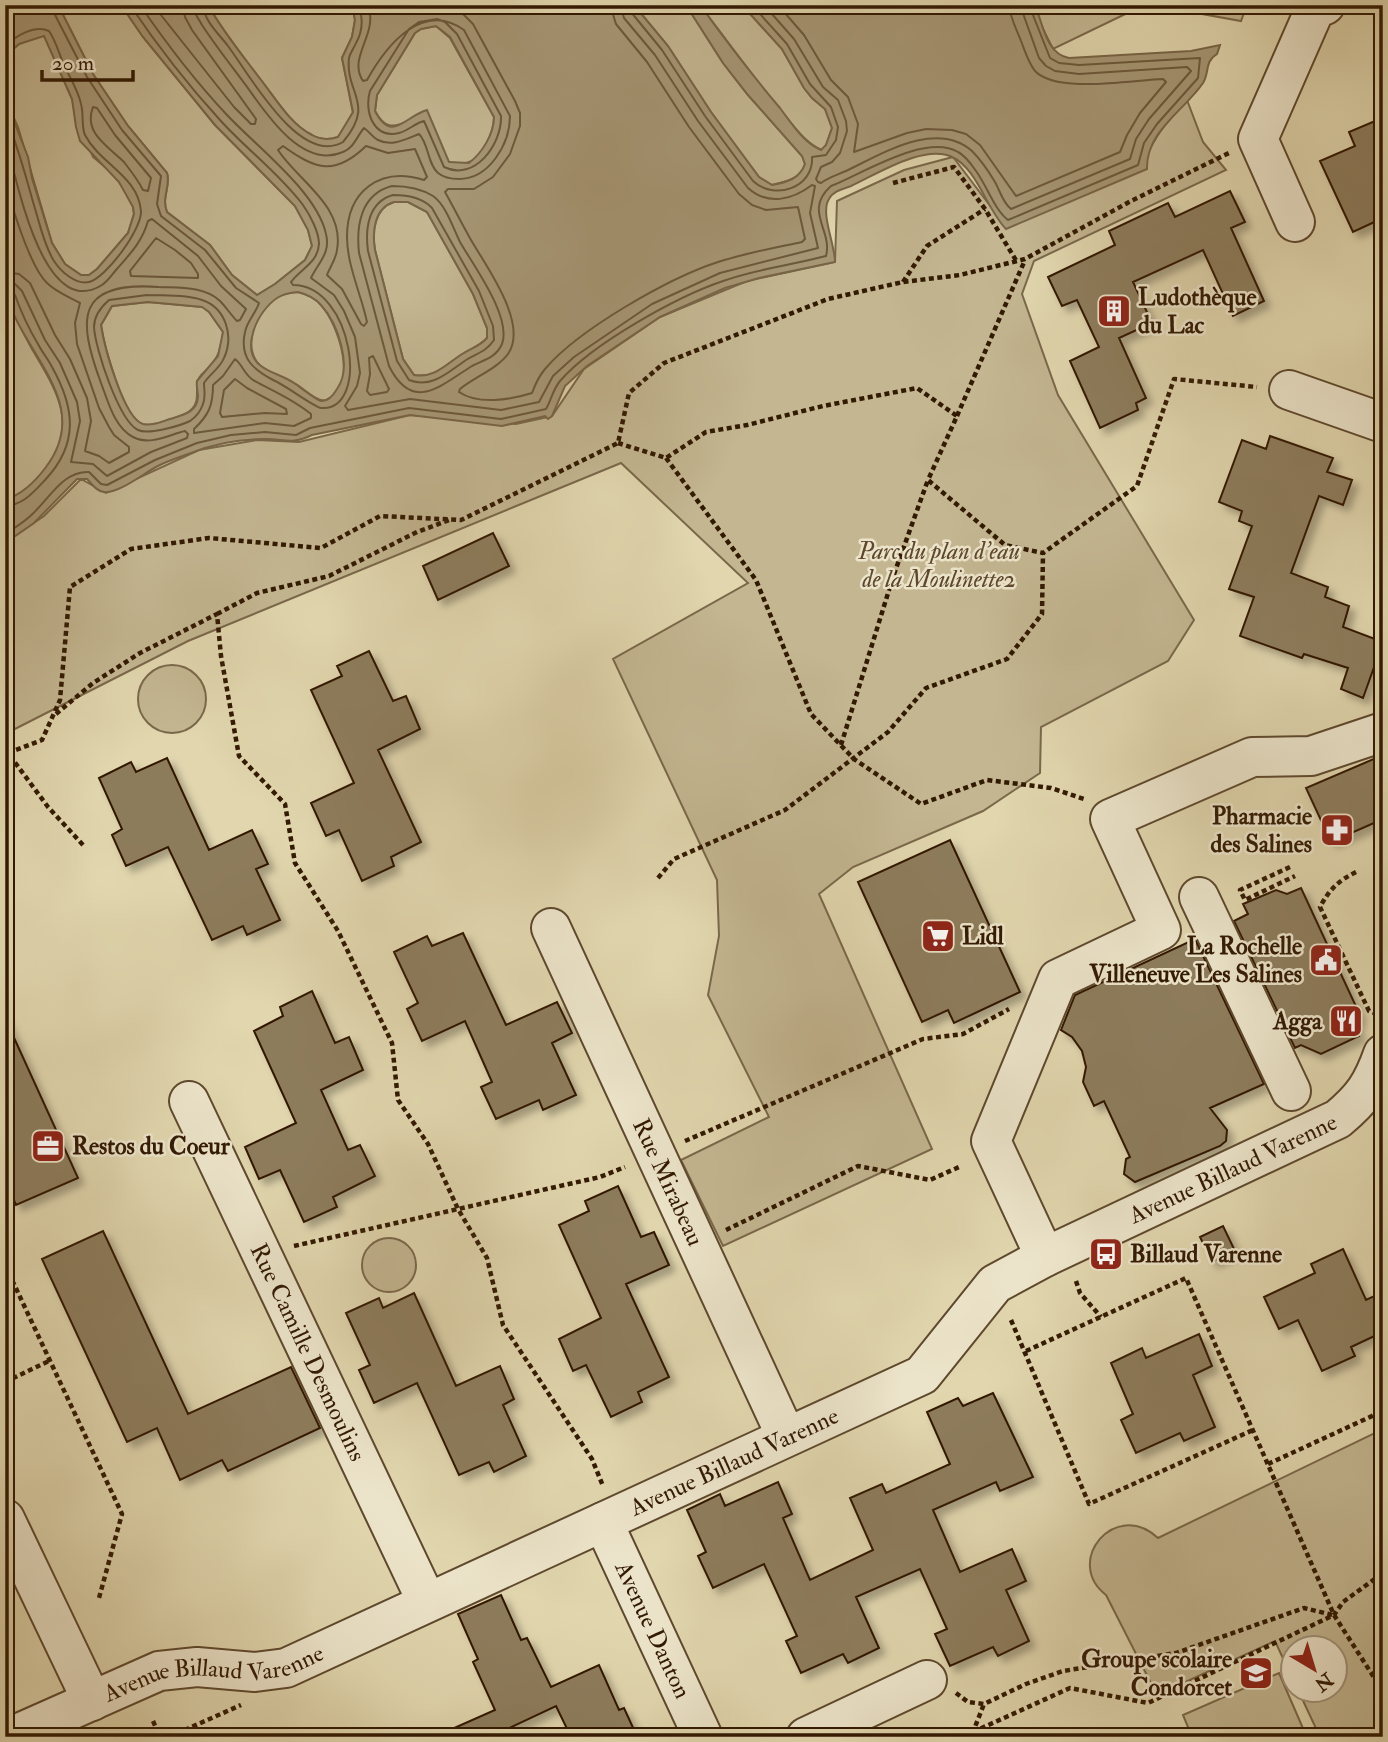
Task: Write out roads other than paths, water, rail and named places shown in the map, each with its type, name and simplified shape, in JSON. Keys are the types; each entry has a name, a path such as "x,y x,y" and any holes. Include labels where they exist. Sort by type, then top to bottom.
{"street":[{"path":"1295,222 1258,139 1315,9 1325,5"},
{"path":"1289,390 1383,423"},
{"path":"1058,1251 991,1141 1058,979 1161,930 1110,819 1252,757 1311,756 1383,732"},
{"path":"1199,897 1291,1091"},
{"name":"Rue Mirabeau","path":"551,928 786,1436"},
{"name":"Avenue Billaud Varenne","path":"10,1737 159,1671 197,1667 255,1672 286,1668 922,1375 995,1284 1058,1251 1338,1119 1359,1102 1374,1077 1383,1054"},
{"name":"Rue Camille Desmoulins","path":"189,1101 427,1602"},
{"path":"5,1519 92,1701"},
{"name":"Avenue Danton","path":"609,1519 703,1737"},
{"path":"806,1737 927,1680"}],"water":[{"path":"5,5 58,5 93,74 128,126 167,173 167,212 210,245 232,275 257,295 305,260 312,246 308,230 295,206 215,125 143,37 121,5 208,5 233,44 290,118 312,135 328,139 338,137 353,112 342,58 352,37 355,20 352,5 634,5 668,46 711,112 759,177 772,185 788,181 800,173 805,164 802,156 723,63 686,5 700,5 798,132 821,150 826,145 832,128 825,109 804,88 782,49 742,5 1035,5 1050,44 1055,51 1069,58 1191,51 1220,45 1209,64 1203,83 1159,132 1148,156 1147,169 1006,229 961,162 941,154 928,154 901,162 831,196 826,212 835,262 725,288 660,317 587,366 565,386 552,416 548,419 545,416 502,426 410,415 299,440 256,439 218,445 165,463 110,492 99,490 87,479 77,479 34,523 5,543 5,500 28,487 46,467 59,443 62,421 59,399 50,378 25,336 6,292 5,98 28,157 52,243 65,264 81,275 89,275 128,233 134,214 119,182 80,141 72,99 44,36 19,44 5,56","holes":["436,26 450,37 494,117 486,143 469,163 449,162 427,110 393,127 381,121 375,111 377,95 415,33","408,202 427,212 473,294 487,328 487,338 482,343 428,375 414,375 403,359 375,250 376,222 378,215 387,205","298,292 313,298 327,313 338,334 344,369 337,389 326,400 318,400 265,368 252,354 253,332 263,312 270,304 287,294","148,302 202,307 209,312 223,332 218,356 197,381 198,397 192,410 153,424 143,424 128,409 110,364 101,325 112,306"]}],"place":[{"name":"Ludothèque du Lac","path":"1114,311"},
{"name":"Pharmacie des Salines","path":"1337,830"},
{"name":"Lidl","path":"938,936"},
{"name":"La Rochelle Villeneuve Les Salines","path":"1326,960"},
{"name":"Agga","path":"1346,1021"},
{"name":"Restos du Coeur","path":"48,1146"},
{"name":"Billaud Varenne","path":"1106,1254"},
{"name":"Groupe scolaire Condorcet","path":"1256,1673"}],"park label":[{"name":"Parc du plan d'eau de la Moulinette2","path":"939,565"}]}
